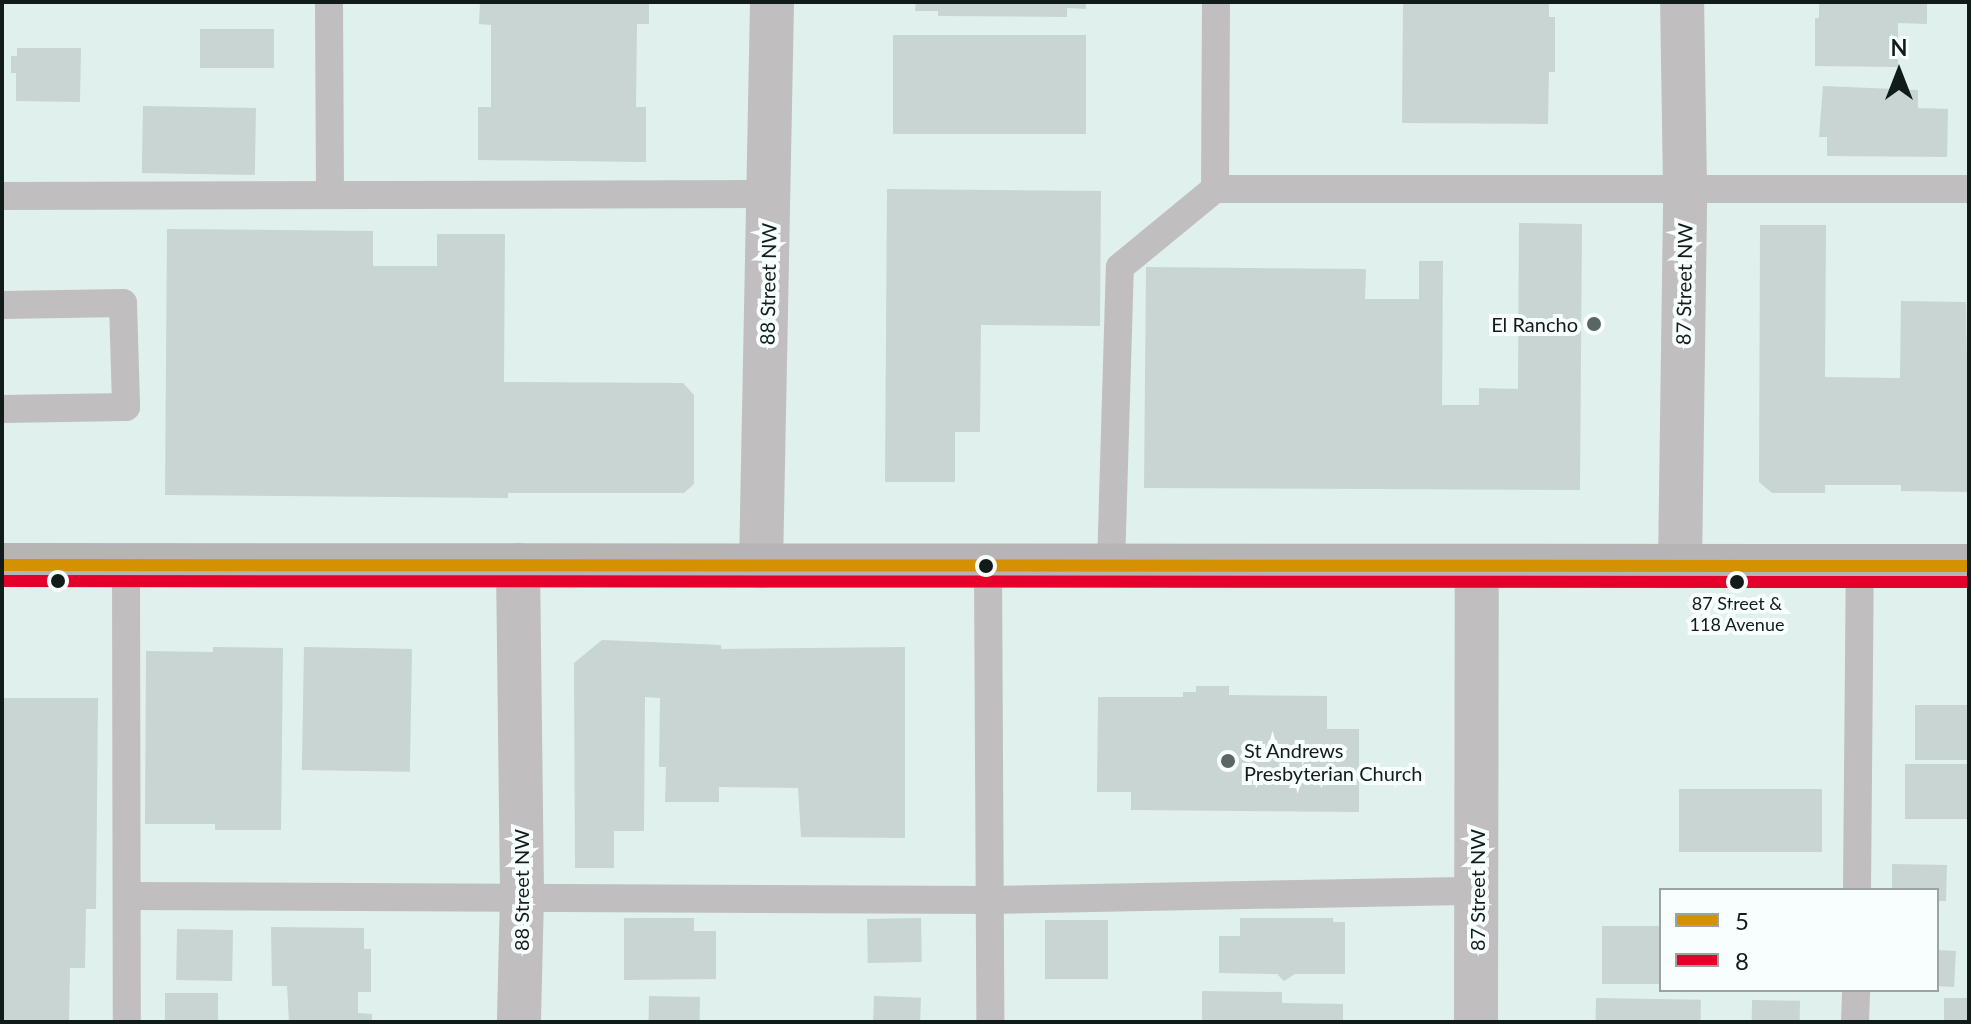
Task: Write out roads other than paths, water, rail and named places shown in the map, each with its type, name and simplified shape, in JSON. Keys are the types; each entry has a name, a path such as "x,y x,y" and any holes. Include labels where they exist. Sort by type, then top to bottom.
{"main road":[{"path":"2,565 1969,566"}],"street":[{"name":"88 Street NW","path":"761,566 772,2"},
{"name":"87 Street NW","path":"1680,566 1685,187 1682,2"},
{"name":"88 Street NW","path":"518,565 522,896 519,1022"},
{"name":"87 Street NW","path":"1476,1022 1477,566"}],"lane":[{"path":"329,2 330,195"},
{"path":"1215,189 1216,2"},
{"path":"1111,566 1120,267 1215,189 1969,189"},
{"path":"2,196 770,194"},
{"path":"2,305 123,303 126,407 2,409"},
{"path":"126,565 127,1022"},
{"path":"988,566 990,1022"},
{"path":"1857,888 1860,566"},
{"path":"127,896 990,900 1477,891"},
{"path":"1855,1022 1856,992"}],"place":[{"name":"El Rancho","path":"1594,324"},
{"name":"87 Street & 118 Avenue","path":"1737,582"},
{"name":"St Andrews Presbyterian Church","path":"1228,761"}]}
